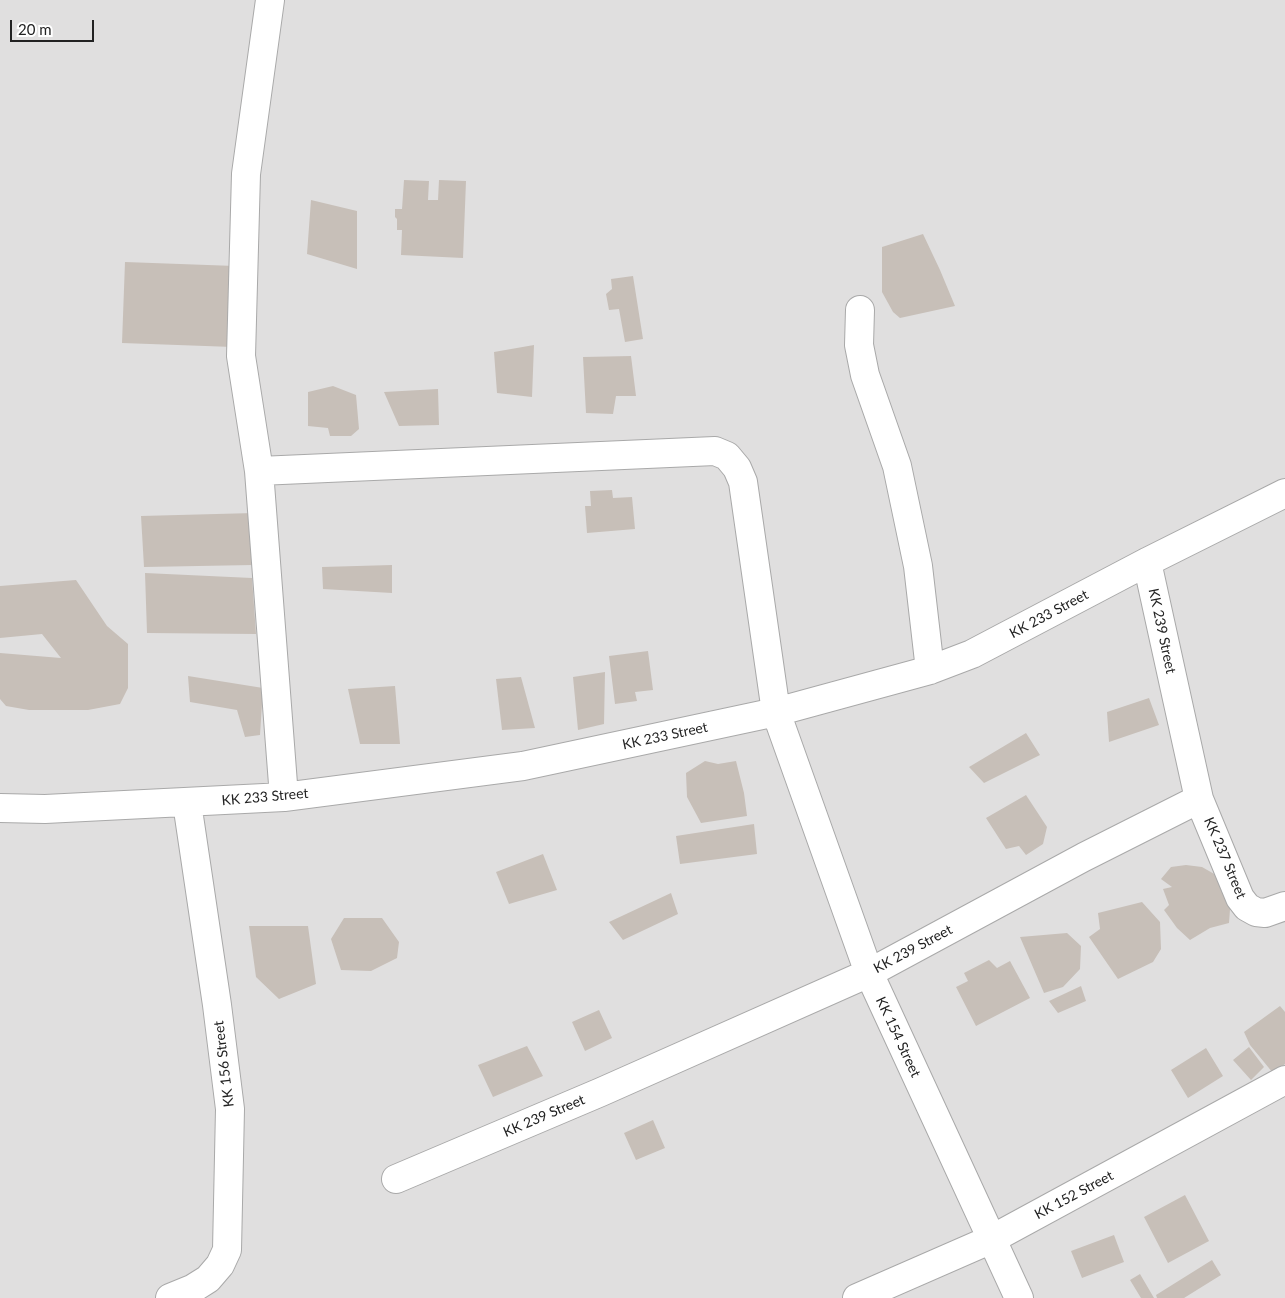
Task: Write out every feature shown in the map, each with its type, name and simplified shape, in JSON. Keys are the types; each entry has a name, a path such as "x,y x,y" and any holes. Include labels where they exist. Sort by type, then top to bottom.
{"street":[{"path":"270,0 245,183 241,356 259,471 284,797"},
{"path":"860,310 859,345 865,375 897,466 918,566 930,670"},
{"name":"KK 154 Street","path":"259,471 715,451 727,456 737,468 743,482 776,712 869,973 1019,1298"},
{"name":"KK 233 Street","path":"0,808 45,809 284,797 523,766 776,712 930,670 972,654 1147,562 1285,493"},
{"name":"KK 239 Street","path":"396,1179 601,1092 869,973 1084,857 1200,799 1147,562"},
{"name":"KK 237 Street","path":"1200,799 1240,898 1247,908 1265,913 1285,906"},
{"name":"KK 156 Street","path":"170,1298 192,1289 208,1278 220,1265 227,1250 230,1108 217,1005 187,803"},
{"name":"KK 152 Street","path":"858,1298 992,1239 1285,1080"}],"shaded area":[{"path":"0,0 1285,0 1285,1298 0,1298"}],"building":[{"path":"404,180 429,181 428,200 438,200 439,180 466,181 463,258 401,255 402,230 397,230 395,209 402,209"},
{"path":"311,200 357,211 357,269 307,254"},
{"path":"923,234 955,306 900,318 893,312 882,292 882,247"},
{"path":"125,262 235,266 233,347 122,343"},
{"path":"633,276 643,339 625,342 619,309 609,310 606,294 612,289 611,279"},
{"path":"534,345 532,397 497,393 494,352"},
{"path":"631,356 636,396 616,396 613,414 586,413 583,357"},
{"path":"333,386 356,395 359,429 351,436 330,436 328,428 308,426 308,392"},
{"path":"438,389 439,425 399,426 384,392"},
{"path":"612,490 613,498 632,497 635,529 587,533 585,506 591,506 590,491"},
{"path":"254,513 253,565 144,567 141,516"},
{"path":"392,565 392,593 323,589 322,567"},
{"path":"145,573 252,578 256,634 147,633"},
{"path":"76,580 107,626 128,644 128,688 120,704 88,710 29,710 6,706 0,699 0,653 61,658 42,634 0,638 0,586"},
{"path":"648,651 653,690 635,692 637,701 615,704 609,656"},
{"path":"605,672 604,724 578,730 573,677"},
{"path":"188,676 263,688 260,735 245,737 237,710 190,702"},
{"path":"521,677 535,728 502,730 496,679"},
{"path":"395,686 400,744 360,744 348,689"},
{"path":"1149,698 1159,725 1109,742 1107,712"},
{"path":"1026,733 1040,755 984,783 969,767"},
{"path":"705,761 718,764 736,761 744,793 747,816 701,823 687,797 686,773"},
{"path":"1026,795 1047,827 1043,844 1026,855 1019,846 1006,849 986,818"},
{"path":"754,824 757,854 680,864 676,836"},
{"path":"543,854 557,890 509,904 496,872"},
{"path":"1186,865 1202,867 1216,875 1231,896 1229,923 1210,928 1190,940 1177,928 1164,910 1169,905 1163,889 1172,887 1161,879 1171,867"},
{"path":"671,893 678,914 623,940 609,922"},
{"path":"1142,902 1160,922 1161,949 1153,962 1118,979 1089,937 1100,929 1098,913"},
{"path":"344,918 382,918 399,942 397,958 371,971 341,970 331,939"},
{"path":"249,926 308,926 316,984 279,999 256,977"},
{"path":"1067,933 1081,946 1080,969 1063,987 1044,993 1020,937"},
{"path":"989,960 997,968 1010,961 1030,998 976,1026 956,987 968,981 964,973"},
{"path":"1081,986 1086,1001 1058,1013 1049,1001"},
{"path":"1280,1006 1285,1012 1285,1064 1273,1073 1250,1045 1244,1032"},
{"path":"599,1010 612,1038 585,1051 572,1022"},
{"path":"527,1046 543,1076 493,1097 478,1065"},
{"path":"1249,1047 1264,1067 1251,1080 1233,1060"},
{"path":"1206,1048 1223,1076 1188,1098 1171,1070"},
{"path":"653,1120 665,1148 636,1160 624,1133"},
{"path":"1185,1195 1209,1241 1168,1263 1144,1217"},
{"path":"1114,1235 1124,1262 1082,1278 1071,1251"},
{"path":"1212,1260 1221,1275 1184,1298 1157,1298 1156,1295"},
{"path":"1140,1274 1154,1298 1141,1298 1130,1280"}]}
